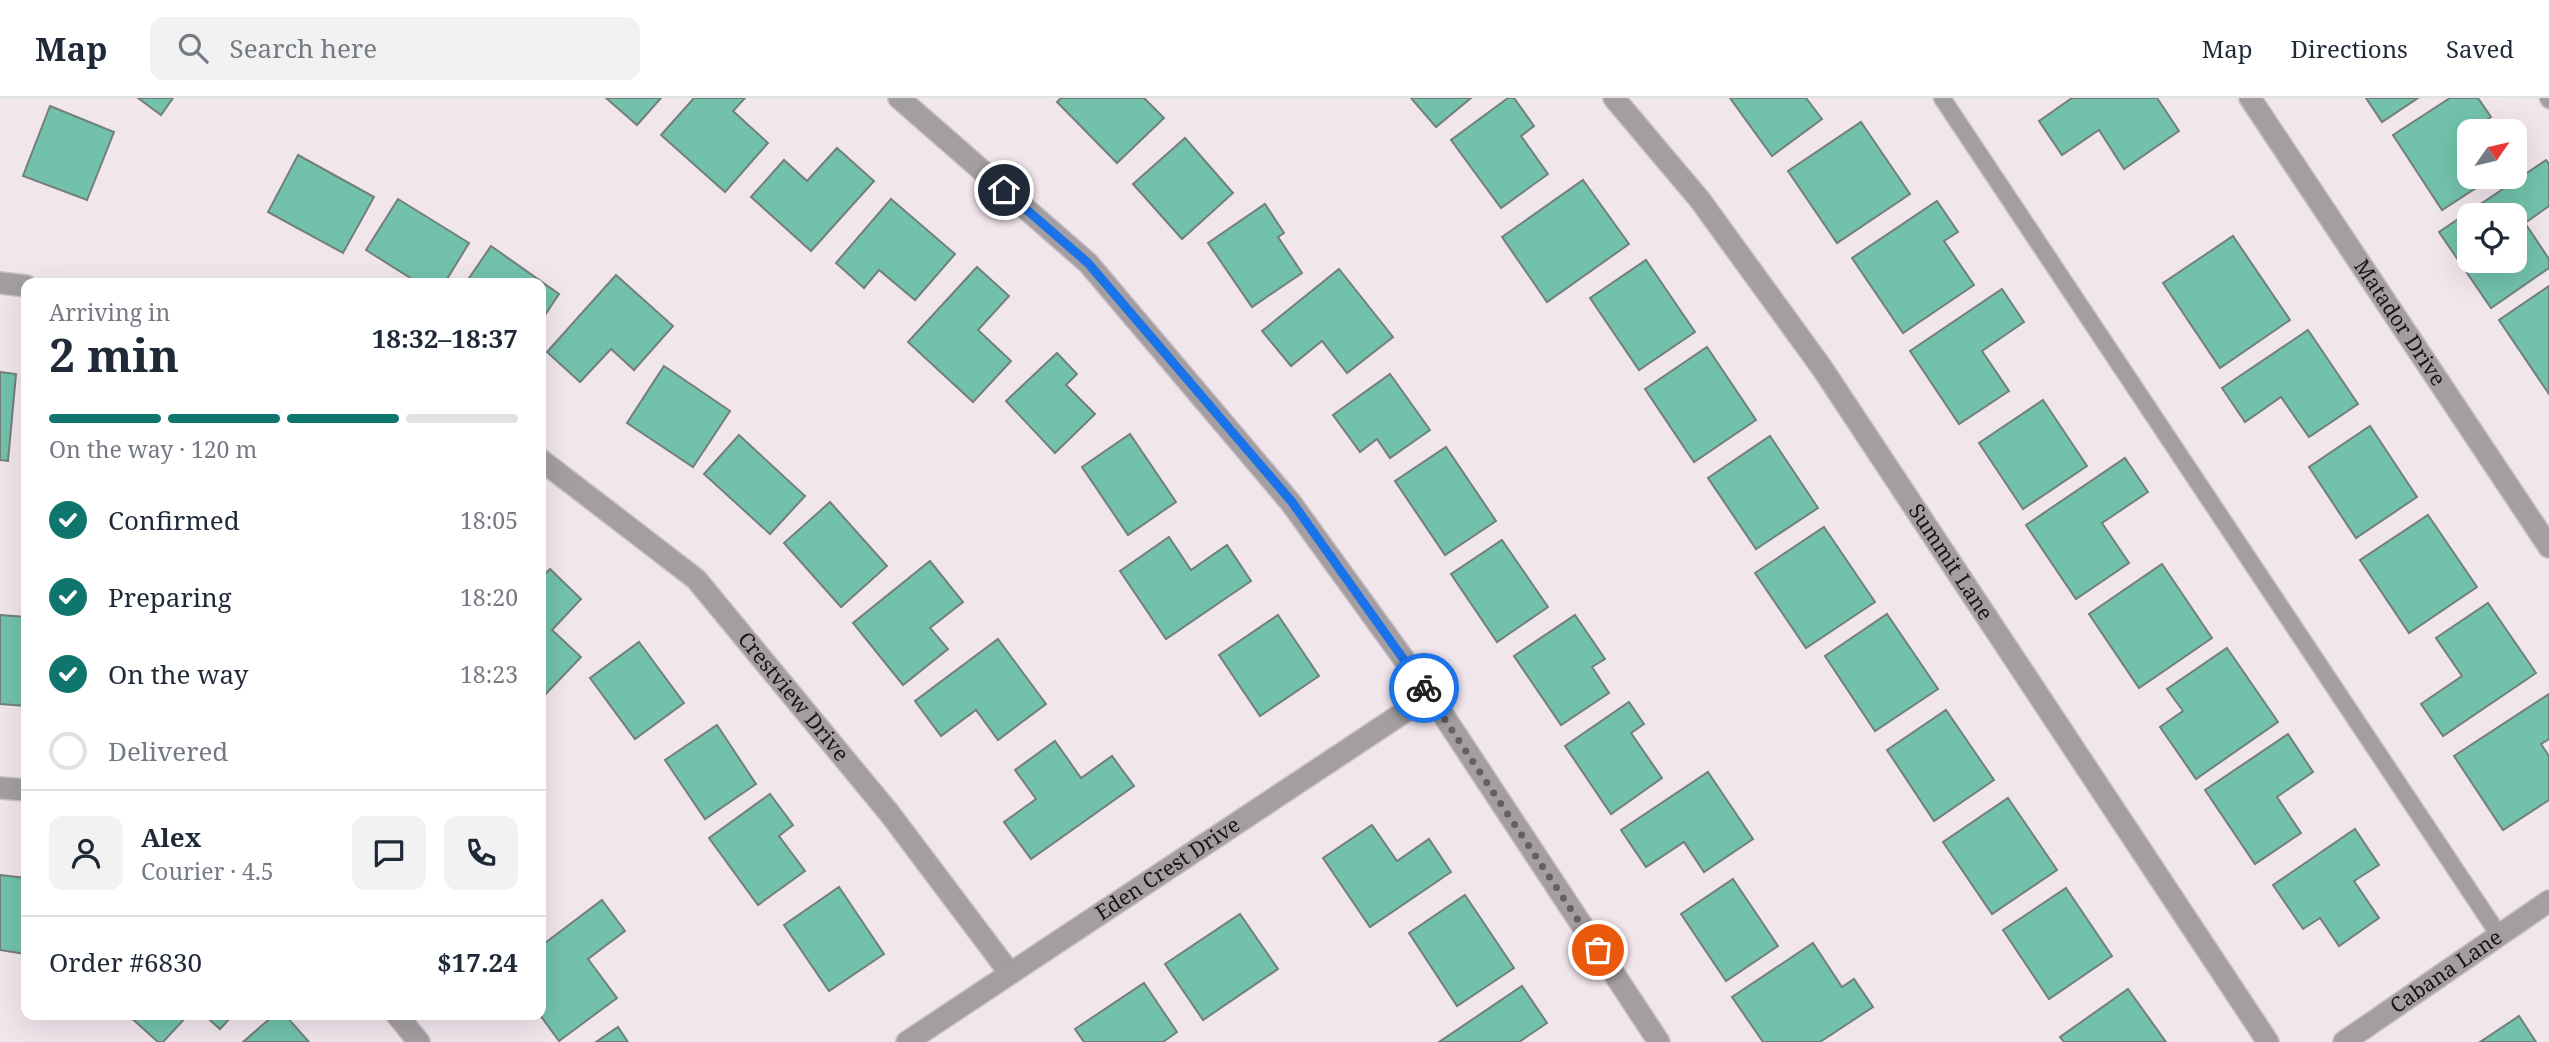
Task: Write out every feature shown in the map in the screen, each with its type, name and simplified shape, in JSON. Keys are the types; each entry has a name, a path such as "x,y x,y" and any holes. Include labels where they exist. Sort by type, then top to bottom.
{"street":[{"path":"899,98 1088,263 1292,502 1430,695 1658,1042"},
{"name":"Summit Lane","path":"1614,98 1700,200 1822,368 2268,1042"},
{"name":"Matador Drive","path":"2250,98 2549,547"},
{"path":"0,283 21,285"},
{"name":"Crestview Drive","path":"546,464 696,579 890,814 1009,972"},
{"name":"Eden Crest Drive","path":"907,1042 1430,695"},
{"path":"0,788 21,790"},
{"name":"Cabana Lane","path":"2344,1042 2549,901"},
{"path":"401,1020 419,1042"}],"lane":[{"path":"1942,98 2499,935"}],"building":[{"path":"138,98 173,98 161,115"},
{"path":"606,98 661,98 637,125"},
{"path":"694,98 745,98 733,111 768,143 725,192 661,135"},
{"path":"1061,98 1144,98 1164,118 1117,163 1057,102"},
{"path":"1411,98 1471,98 1436,127"},
{"path":"1508,98 1514,98 1534,126 1521,136 1548,174 1501,208 1451,140"},
{"path":"1730,98 1806,98 1822,119 1772,156"},
{"path":"2072,98 2157,98 2179,131 2124,169 2099,130 2062,155 2039,121"},
{"path":"2366,98 2418,98 2382,122"},
{"path":"2450,98 2478,98 2491,117 2457,119 2457,189 2474,189 2442,210 2393,135"},
{"path":"50,106 114,132 87,200 23,176"},
{"path":"1861,122 1910,194 1837,243 1788,171"},
{"path":"1185,138 1233,193 1182,239 1133,184"},
{"path":"837,148 874,181 811,251 751,197 784,160 807,181"},
{"path":"298,155 374,197 343,253 268,212"},
{"path":"2546,160 2549,164 2549,206 2527,222 2527,203 2482,203 2503,189 2527,189 2527,173"},
{"path":"1583,180 1629,244 1547,302 1502,237"},
{"path":"398,199 469,243 448,278 410,278 366,250"},
{"path":"891,199 955,254 915,300 879,270 864,288 836,263"},
{"path":"1937,201 1958,232 1944,241 1974,285 1903,333 1852,258"},
{"path":"1265,204 1284,233 1278,237 1302,273 1252,307 1208,243"},
{"path":"2457,220 2457,258 2439,232"},
{"path":"2527,226 2549,259 2549,268 2491,308 2467,273 2527,273"},
{"path":"2233,236 2290,320 2220,368 2163,283"},
{"path":"491,246 536,278 469,278"},
{"path":"1646,260 1695,332 1639,370 1590,298"},
{"path":"977,267 1009,296 978,330 1011,361 973,402 908,342"},
{"path":"1339,269 1393,337 1347,373 1322,341 1291,366 1262,331"},
{"path":"616,275 673,326 634,370 611,349 580,382 547,352"},
{"path":"546,285 559,294 546,314"},
{"path":"2549,286 2549,394 2499,320"},
{"path":"2002,289 2024,322 1982,351 2009,391 1959,424 1910,351"},
{"path":"2308,330 2358,404 2309,437 2281,397 2245,422 2222,388"},
{"path":"1707,347 1756,420 1694,462 1645,389"},
{"path":"1057,353 1077,374 1066,385 1095,414 1055,453 1006,401"},
{"path":"664,366 730,411 693,467 627,423"},
{"path":"0,372 16,374 8,461 0,460"},
{"path":"1390,374 1430,430 1390,458 1377,439 1360,452 1333,415"},
{"path":"2043,400 2087,466 2023,509 1979,443"},
{"path":"2370,426 2417,497 2356,538 2309,467"},
{"path":"1130,434 1176,502 1128,535 1082,467"},
{"path":"739,435 805,496 770,534 704,474"},
{"path":"1770,436 1818,508 1756,549 1708,478"},
{"path":"1446,447 1496,521 1445,555 1395,481"},
{"path":"2125,458 2148,492 2102,523 2129,563 2076,599 2026,525"},
{"path":"830,502 887,566 841,607 784,543"},
{"path":"2428,515 2477,587 2409,633 2360,560"},
{"path":"1824,527 1875,602 1806,648 1755,573"},
{"path":"1169,537 1191,570 1227,545 1251,581 1166,639 1120,571"},
{"path":"1502,540 1548,607 1497,642 1451,574"},
{"path":"930,561 963,602 930,628 948,649 903,685 853,623"},
{"path":"2162,564 2212,638 2139,688 2089,614"},
{"path":"550,569 581,599 552,630 581,657 546,694 546,573"},
{"path":"2488,603 2536,673 2443,736 2421,704 2462,676 2436,638"},
{"path":"1887,614 1938,689 1875,731 1825,656"},
{"path":"0,615 21,617 21,706 0,704"},
{"path":"1278,615 1319,676 1260,716 1219,655"},
{"path":"1575,615 1605,659 1592,667 1609,693 1561,725 1514,656"},
{"path":"998,639 1046,704 998,740 976,710 941,736 915,701"},
{"path":"639,642 684,703 635,739 590,678"},
{"path":"2227,648 2278,722 2196,779 2160,727 2183,711 2167,689"},
{"path":"2549,694 2549,739 2541,744 2549,756 2549,800 2503,830 2454,756"},
{"path":"1629,702 1644,724 1631,733 1662,778 1611,814 1565,746"},
{"path":"1946,710 1994,780 1934,821 1887,750"},
{"path":"717,725 756,784 705,819 665,760"},
{"path":"2288,734 2313,772 2277,797 2301,833 2255,864 2205,790"},
{"path":"1055,741 1081,778 1112,756 1134,786 1031,859 1004,822 1036,799 1015,770"},
{"path":"1708,772 1753,839 1704,872 1684,842 1646,867 1621,830"},
{"path":"770,794 793,825 779,836 805,871 758,905 709,838"},
{"path":"2008,798 2057,870 1992,914 1943,842"},
{"path":"1372,825 1397,861 1429,839 1451,872 1370,927 1323,858"},
{"path":"2355,829 2379,865 2354,881 2379,918 2339,946 2320,918 2303,929 2273,885"},
{"path":"0,875 21,877 21,953 0,950"},
{"path":"1733,879 1778,946 1726,981 1681,914"},
{"path":"839,887 884,954 829,991 784,925"},
{"path":"2066,888 2112,956 2049,999 2003,930"},
{"path":"1465,895 1514,968 1457,1006 1409,933"},
{"path":"602,900 625,931 588,959 617,998 559,1041 544,1020 546,1020 546,942"},
{"path":"1240,914 1278,969 1203,1020 1165,964"},
{"path":"1813,943 1842,987 1854,979 1873,1007 1820,1042 1763,1042 1732,997"},
{"path":"1144,983 1177,1032 1163,1042 1084,1042 1075,1029"},
{"path":"1522,986 1547,1023 1519,1042 1439,1042"},
{"path":"2128,989 2166,1042 2064,1042 2060,1037"},
{"path":"2519,1016 2536,1042 2480,1042"},
{"path":"134,1020 183,1020 163,1042 158,1042"},
{"path":"210,1020 228,1020 220,1029"},
{"path":"268,1020 289,1020 309,1042 243,1042"},
{"path":"618,1027 628,1042 596,1042"}],"way so far":[{"path":"1424,688 1598,950"}],"route":[{"path":"1004,190 1088,263 1292,502 1424,688"}]}
